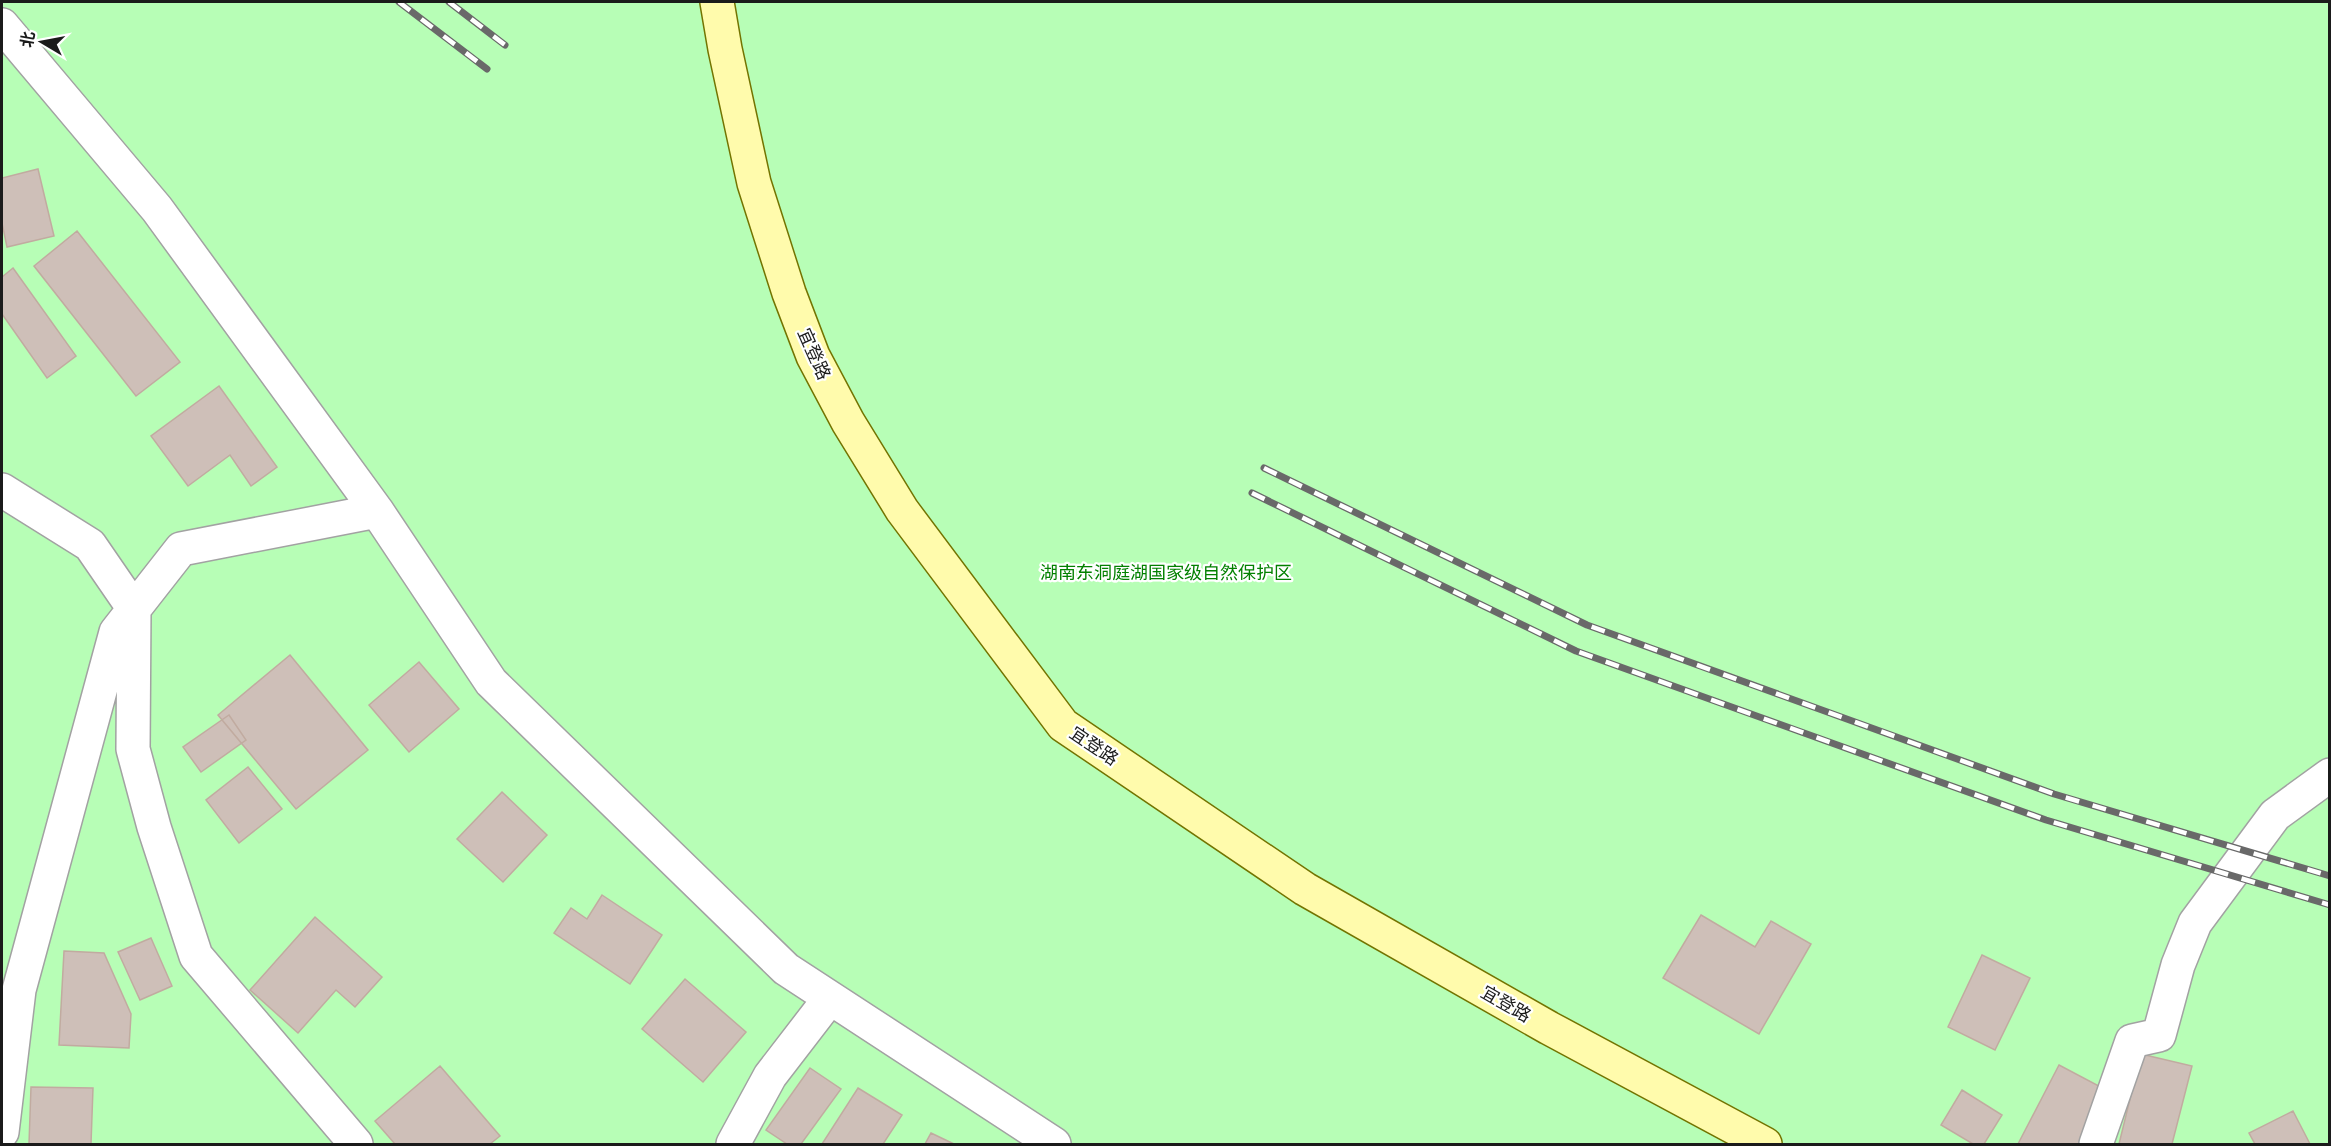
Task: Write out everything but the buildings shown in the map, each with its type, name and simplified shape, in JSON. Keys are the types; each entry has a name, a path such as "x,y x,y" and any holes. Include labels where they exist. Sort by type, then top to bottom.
{"street":[{"name":"宜登路","path":"717,2 754,183 789,293 813,356 848,422 902,510 1063,724 1305,890 1549,1028 1765,1144"},
{"path":"2,25 157,209 377,511 491,682 786,969 1054,1144"},
{"path":"2,490 90,544 134,609 134,749 154,827 196,956 356,1144"},
{"path":"2,1132 19,990 116,632 181,549 377,511"},
{"path":"2096,1144 2132,1041 2159,1035 2178,965 2195,923 2275,815 2330,775"},
{"path":"733,1144 770,1076 830,998"}],"green space":[{"name":"湖南东洞庭湖国家级自然保护区","path":"2,2 2329,2 2329,1144 2,1144"}],"railway":[{"path":"399,2 487,69"},
{"path":"449,2 505,45"},
{"path":"1264,468 1587,625 2054,794 2330,876"},
{"path":"1252,493 1576,651 2046,820 2330,905"}]}
